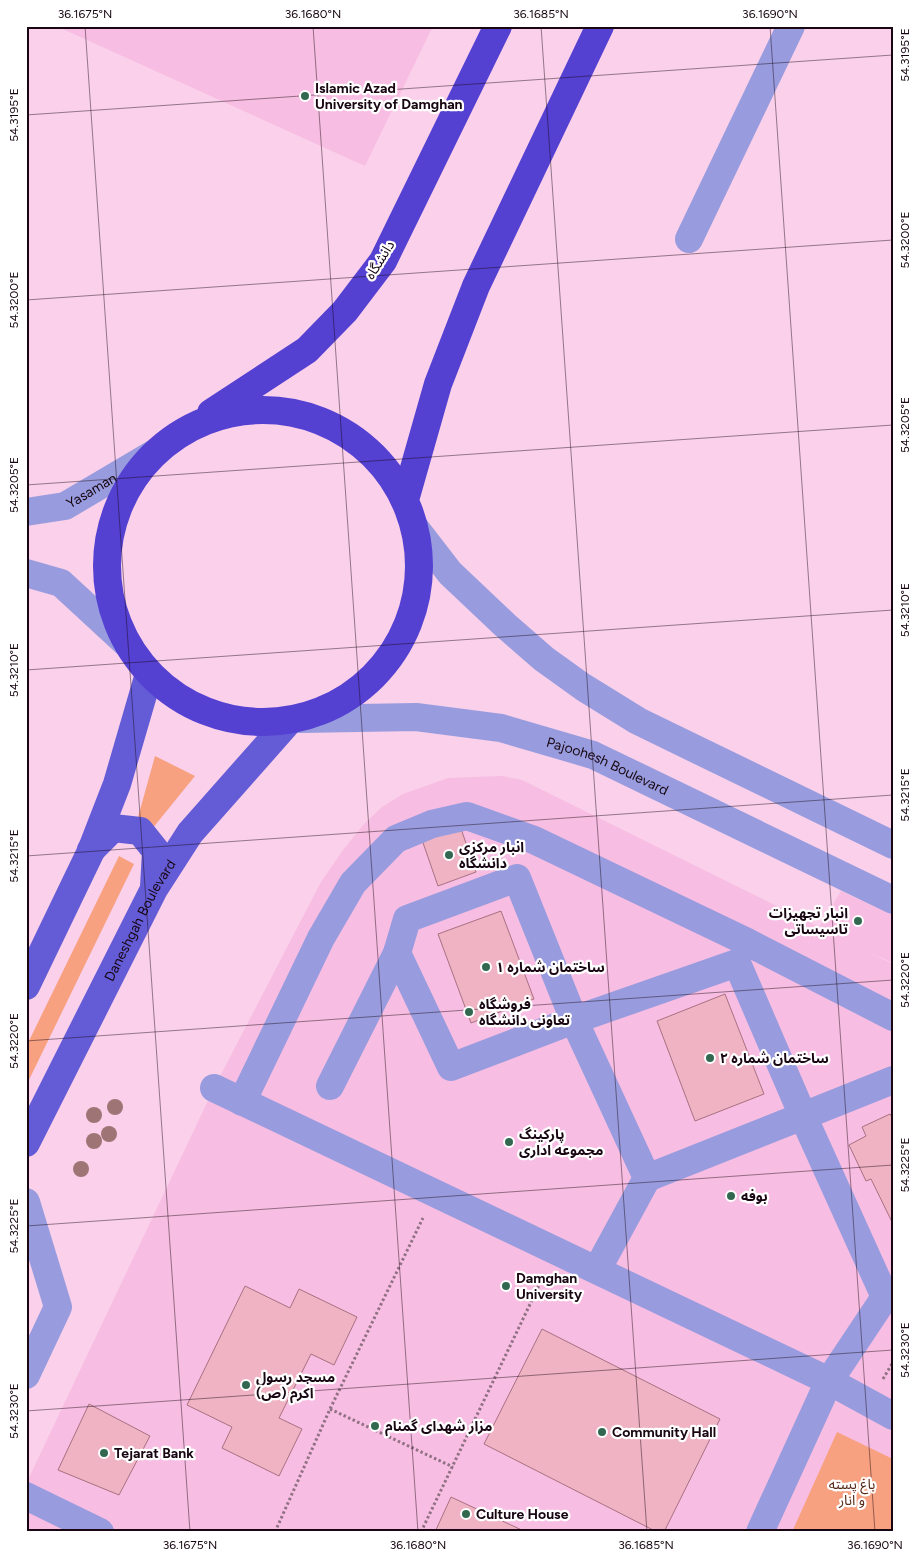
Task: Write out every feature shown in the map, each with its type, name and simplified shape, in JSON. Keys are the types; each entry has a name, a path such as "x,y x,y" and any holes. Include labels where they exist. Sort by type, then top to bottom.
{"highway":[{"name":"دانشگاه","path":"185,429 307,350 345,311 383,261 498,26"},
{"path":"406,500 438,384 476,286 600,26"},
{"path":"268,408 311,416 350,435 382,463 406,500 416,529 420,570 414,610 397,648 371,680 338,705 295,720 251,723 213,716 179,699 149,674 126,643 111,605 106,565 112,524 127,486 152,454 185,429 225,413 268,408"}],"main road":[{"path":"26,986 91,851 117,784 149,674"},
{"name":"Daneshgah Boulevard","path":"26,1143 154,889 190,833 295,720"},
{"path":"91,851 113,828 140,831 156,851 154,889"}],"street":[{"path":"689,239 791,26"},
{"name":"Yasaman","path":"26,512 65,506 152,454"},
{"path":"416,529 450,573 498,619 544,660 583,688 638,721 893,845"},
{"path":"26,573 61,583 126,643"},
{"name":"Pajoohesh Boulevard","path":"295,720 416,717 501,728 593,754 893,900"},
{"path":"242,1102 326,930 353,884 396,839 432,824 467,816 534,840 742,952 893,1018"},
{"path":"330,1086 396,953 407,919 517,878 527,860 534,840"},
{"path":"517,878 574,1020 647,1178"},
{"path":"396,953 451,1067 742,952"},
{"path":"742,952 803,1116 889,1295 829,1381 760,1532"},
{"path":"597,1270 647,1178 893,1080"},
{"path":"214,1088 829,1381 893,1416"},
{"path":"26,1202 58,1307 26,1375"},
{"path":"26,1496 100,1532"}],"path":[{"path":"275,1532 330,1409 435,1193"},
{"path":"421,1532 556,1250"},
{"path":"330,1409 452,1467"}],"shaded area":[{"name":"Islamic Azad University of Damghan","path":"56,26 433,26 365,166"},
{"name":"Damghan University","path":"502,776 522,780 819,927 841,891 893,915 893,963 862,949 893,964 893,1532 26,1532 26,1484 214,1088 321,882 364,824 382,807 403,794 448,778"}],"green space":[{"path":"155,756 195,776 152,829 137,821"},
{"path":"119,856 134,864 26,1086 26,1047"},
{"name":"باغ پسته و انار","path":"837,1432 893,1459 893,1532 792,1532"}],"building":[{"name":"انبار مرکزی دانشگاه","path":"459,823 476,872 438,886 421,837"},
{"name":"ساختمان شماره ۱","path":"501,911 534,999 471,1023 438,934"},
{"name":"ساختمان شماره ۲","path":"725,994 764,1094 695,1121 657,1021"},
{"path":"890,1114 893,1119 893,1224 871,1179 866,1181 849,1145 866,1136 862,1127"},
{"name":"مسجد رسول اکرم (ص)","path":"245,1286 290,1308 299,1289 357,1317 334,1365 311,1354 279,1418 302,1429 279,1476 222,1448 232,1427 187,1405"},
{"name":"Community Hall","path":"542,1329 720,1419 664,1532 657,1532 484,1444"},
{"name":"Tejarat Bank","path":"89,1404 150,1436 119,1495 58,1470"},
{"name":"Culture House","path":"451,1497 526,1532 435,1532"}],"place":[{"name":"Islamic Azad University of Damghan","path":"305,96"},
{"name":"انبار مرکزی دانشگاه","path":"449,855"},
{"name":"انبار تجهیزات تاسیساتی","path":"858,921"},
{"name":"ساختمان شماره ۱","path":"486,967"},
{"name":"فروشگاه تعاونی دانشگاه","path":"469,1012"},
{"name":"ساختمان شماره ۲","path":"710,1058"},
{"name":"پارکینگ مجموعه اداری","path":"509,1142"},
{"name":"بوفه","path":"731,1196"},
{"name":"Damghan University","path":"506,1286"},
{"name":"مسجد رسول اکرم (ص)","path":"246,1385"},
{"name":"مزار شهدای گمنام","path":"375,1426"},
{"name":"Community Hall","path":"602,1432"},
{"name":"Tejarat Bank","path":"104,1453"},
{"name":"Culture House","path":"466,1514"}]}
